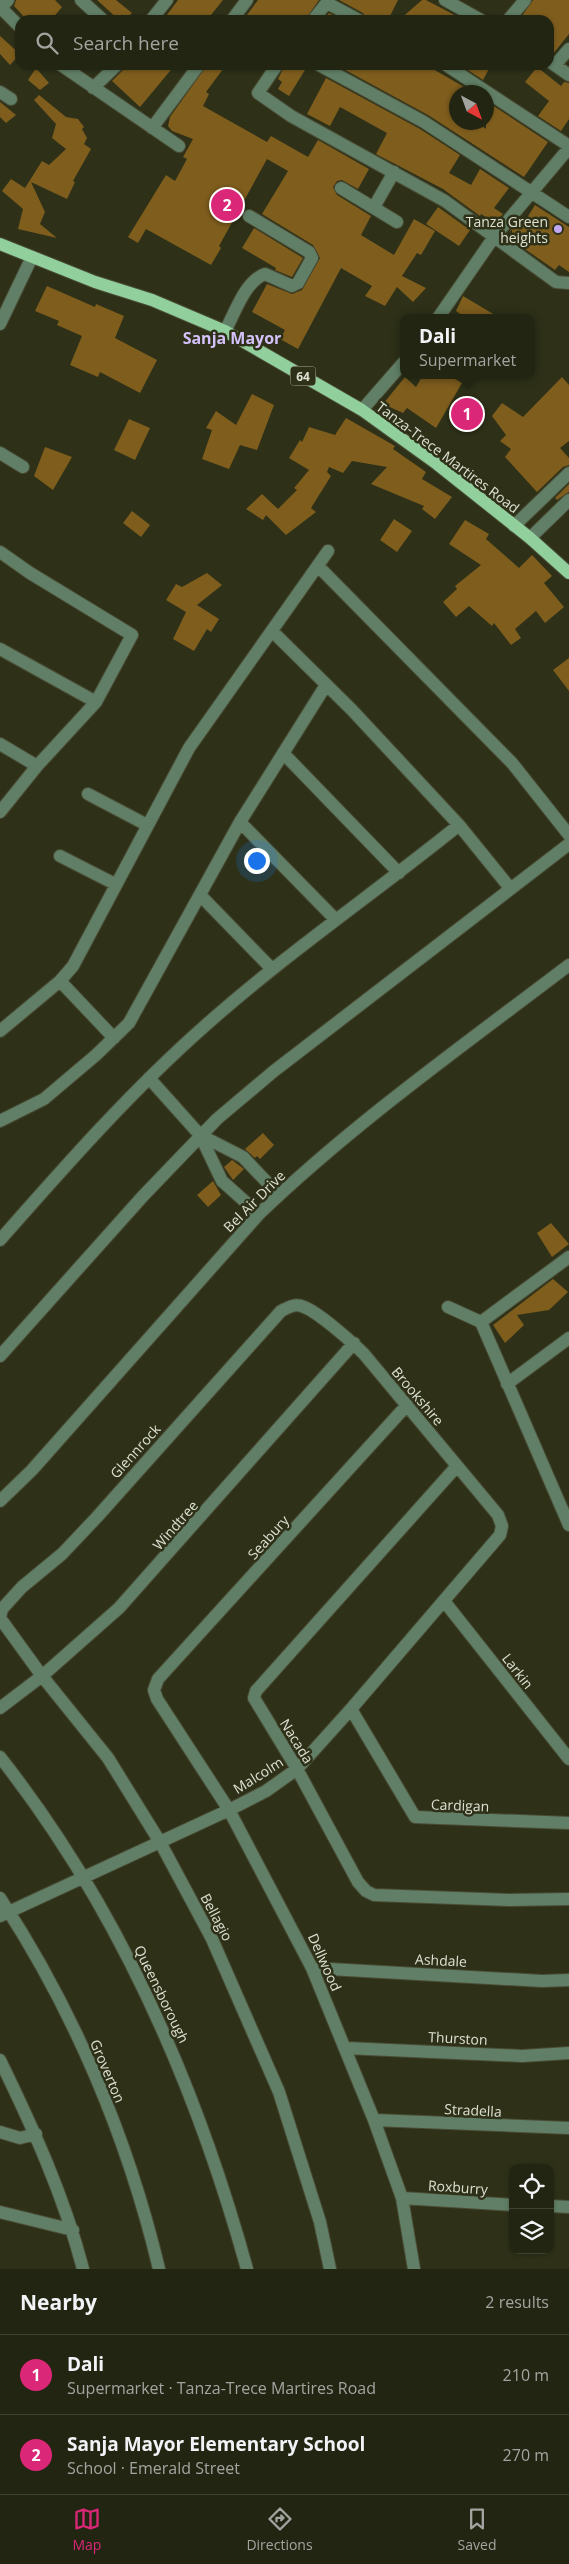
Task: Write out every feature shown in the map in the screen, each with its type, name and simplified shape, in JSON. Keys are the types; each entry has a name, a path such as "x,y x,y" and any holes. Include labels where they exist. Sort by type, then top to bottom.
{"main road":[{"name":"Tanza-Trece Martires Road","path":"0,244 95,282 152,300 225,331 362,410 437,464 530,538 569,573"}],"street":[{"path":"8,0 1,8 15,22"},
{"path":"81,0 98,15"},
{"path":"155,15 167,0"},
{"path":"236,15 247,0"},
{"path":"445,0 472,15"},
{"path":"512,15 525,0"},
{"path":"317,15 328,2 350,15"},
{"path":"554,61 569,49"},
{"path":"554,64 569,75"},
{"path":"68,70 179,146"},
{"path":"93,88 112,70"},
{"path":"152,128 195,70"},
{"path":"274,70 258,93 291,116 445,201 556,282 569,284"},
{"path":"328,70 424,122 569,217"},
{"path":"441,314 494,237 569,147 454,70"},
{"path":"374,207 394,172"},
{"path":"341,188 398,222"},
{"path":"225,331 251,284 258,276 265,274 292,286 298,283 312,258 309,252 249,216"},
{"path":"0,324 32,257"},
{"path":"362,410 400,366"},
{"path":"0,453 24,466"},
{"path":"514,526 569,473"},
{"path":"530,538 569,500"},
{"path":"0,1032 60,981 73,966 146,825 189,748 328,551"},
{"path":"0,552 30,573 132,635 96,702 37,766 0,812"},
{"path":"318,566 512,763 569,835"},
{"path":"272,631 459,825 510,888"},
{"path":"0,649 96,702"},
{"path":"0,1121 44,1099 129,1023 201,896 240,822 326,685"},
{"path":"0,744 37,766"},
{"path":"283,752 399,873"},
{"path":"88,794 146,825"},
{"path":"240,822 336,920"},
{"path":"1,1238 117,1110 207,1024 272,969 459,825"},
{"path":"0,1356 200,1135 274,1071 569,844"},
{"path":"60,856 115,884"},
{"path":"201,896 272,969"},
{"name":"Bel Air Drive","path":"0,1501 50,1449 259,1214 279,1195 343,1140 569,965"},
{"path":"60,981 114,1038"},
{"path":"149,1078 200,1135 222,1181 259,1214"},
{"path":"200,1135 243,1157 279,1195"},
{"path":"481,1322 569,1257"},
{"name":"Brookshire","path":"293,1305 305,1307 354,1343 498,1515 502,1526"},
{"name":"Glennrock","path":"0,1617 2,1609 22,1587 62,1554 97,1517 281,1311 293,1305"},
{"path":"448,1307 481,1322 569,1525"},
{"path":"507,1384 569,1338"},
{"name":"Windtree","path":"0,1708 42,1676 119,1608 158,1567 354,1343"},
{"name":"Seabury","path":"154,1690 158,1679 215,1620 407,1405"},
{"name":"Nacada","path":"457,1466 256,1691 254,1698 257,1706 297,1769 358,1882 366,1891 374,1895 509,1900 569,1899"},
{"name":"Malcolm","path":"5,1914 266,1792 297,1769 500,1535 502,1526"},
{"name":"Larkin","path":"444,1601 569,1759"},
{"name":"Bellagio","path":"0,1617 42,1676 108,1758 160,1842 212,1939 279,2092 320,2222 330,2269"},
{"name":"Dellwood","path":"154,1690 157,1699 229,1810 312,1968 346,2048 402,2198 414,2269"},
{"name":"Cardigan","path":"351,1709 415,1817 569,1823"},
{"name":"Queensborough","path":"0,1757 56,1835 82,1877 125,1952 172,2048 208,2141 247,2269"},
{"name":"Groverton","path":"0,1898 5,1914 62,2006 90,2065 120,2140 151,2233 160,2269"},
{"name":"Ashdale","path":"312,1968 569,1980"},
{"name":"Thurston","path":"346,2048 522,2056 569,2053"},
{"path":"0,2060 36,2134 73,2230 83,2269"},
{"name":"Stradella","path":"374,2120 569,2128"},
{"path":"0,2132 20,2138 36,2134"},
{"name":"Roxburry","path":"402,2198 509,2206"},
{"path":"554,2206 569,2206"},
{"path":"0,2212 73,2230"}],"building":[{"path":"16,0 55,0 62,7 55,15 22,15 14,6"},
{"path":"97,0 116,0 132,13 130,15 114,15"},
{"path":"178,0 223,0 211,15 167,15"},
{"path":"258,0 319,0 308,15 247,15"},
{"path":"339,0 398,0 390,15 364,15"},
{"path":"422,0 426,0 454,15 405,15"},
{"path":"533,0 569,0 569,34 554,53 554,15 522,15"},
{"path":"0,36 15,50 15,60 10,65 0,54"},
{"path":"35,70 38,70 49,83 40,90 28,80"},
{"path":"123,70 171,70 140,107 112,81"},
{"path":"203,70 222,70 206,92 209,94 203,106 267,142 271,136 308,157 318,140 369,169 358,189 342,180 337,181 333,187 337,195 371,216 361,235 394,255 414,219 435,231 421,255 417,253 402,276 426,288 413,302 397,287 385,306 365,296 372,286 341,268 298,349 280,339 285,330 252,312 267,284 292,294 302,290 320,258 313,245 262,214 288,171 267,159 219,246 221,248 211,265 146,229 138,243 128,237 166,175 175,181 187,159 183,157 193,139 172,131 168,126 170,117"},
{"path":"282,70 305,70 289,96 278,89 282,82 278,79"},
{"path":"345,70 435,70 461,85 449,85 449,129"},
{"path":"468,70 488,70 483,80"},
{"path":"535,70 541,70 561,86 564,82 569,83 569,119 561,131 538,116 549,101 525,82"},
{"path":"326,78 420,129 460,155 449,173 471,185 480,169 509,188 494,208 503,214 495,223 481,214 480,216 443,189 376,154 387,133 340,107 330,126 307,114"},
{"path":"39,95 66,117 78,119 84,127 82,129 87,138 84,144 91,149 73,181 75,182 67,199 31,182 45,212 40,224 57,238 18,229 23,209 2,191 11,179 25,188 42,161 49,165 66,149 52,138 56,124 34,100"},
{"path":"0,102 16,115 6,123 0,117"},
{"path":"494,106 548,142 524,177 451,130 494,130"},
{"path":"535,205 569,227 569,272 559,265 555,270 512,240 512,230 509,232 521,218 525,221"},
{"path":"438,207 470,230 459,246 426,224"},
{"path":"254,228 303,258 292,277 275,270 276,268 242,248"},
{"path":"47,286 95,307 96,304 124,316 115,338 157,360 140,393 100,372 98,377 70,365 82,336 57,325 59,321 35,311"},
{"path":"463,296 493,314 460,314 456,311"},
{"path":"562,377 569,385 569,441 560,448 569,458 569,465 563,467 537,492 505,457 511,449 500,441 506,435 492,416 502,403 523,417"},
{"path":"403,379 407,379 416,387 421,379 455,379 462,383 436,428 407,408 403,413 383,404"},
{"path":"252,394 274,405 257,450 240,445 229,469 202,459 212,430 206,428 216,411 236,425"},
{"path":"346,418 395,446 393,449 426,472 422,479 452,497 435,519 422,509 424,506 371,484 387,467 352,461 343,473 329,467 327,472 331,476 311,508 316,512 286,535 266,515 263,520 246,509 262,494 278,509 297,490 294,488 309,470 289,458 300,440 302,442 309,427 335,435"},
{"path":"129,419 150,428 135,460 114,450"},
{"path":"45,447 72,457 53,490 34,476"},
{"path":"569,484 569,492 557,500 555,498"},
{"path":"132,511 150,525 141,537 123,523"},
{"path":"394,519 412,531 397,552 380,540"},
{"path":"465,520 489,534 486,539 519,568 532,555 552,576 544,583 564,607 545,623 536,611 515,629 521,638 511,645 494,623 492,626 469,606 456,617 443,602 457,589 455,586 481,565 449,544"},
{"path":"207,573 222,585 197,605 219,619 211,632 207,629 194,651 173,639 186,612 166,600 176,584 182,587"},
{"path":"569,658 569,691 553,670"},
{"path":"263,1133 274,1145 260,1159 257,1156 255,1158 245,1149"},
{"path":"232,1160 244,1169 233,1180 224,1167"},
{"path":"213,1181 221,1195 208,1207 197,1195"},
{"path":"551,1223 569,1244 552,1257 537,1233"},
{"path":"553,1279 568,1292 549,1310 517,1315 524,1325 505,1343 493,1325"}],"place":[{"name":"Sanja Mayor Elementary School","path":"227,205"},
{"name":"Tanza Green heights","path":"558,229"},
{"name":"Dali","path":"467,414"}],"district":[{"name":"Sanja Mayor","path":"232,338"}]}
